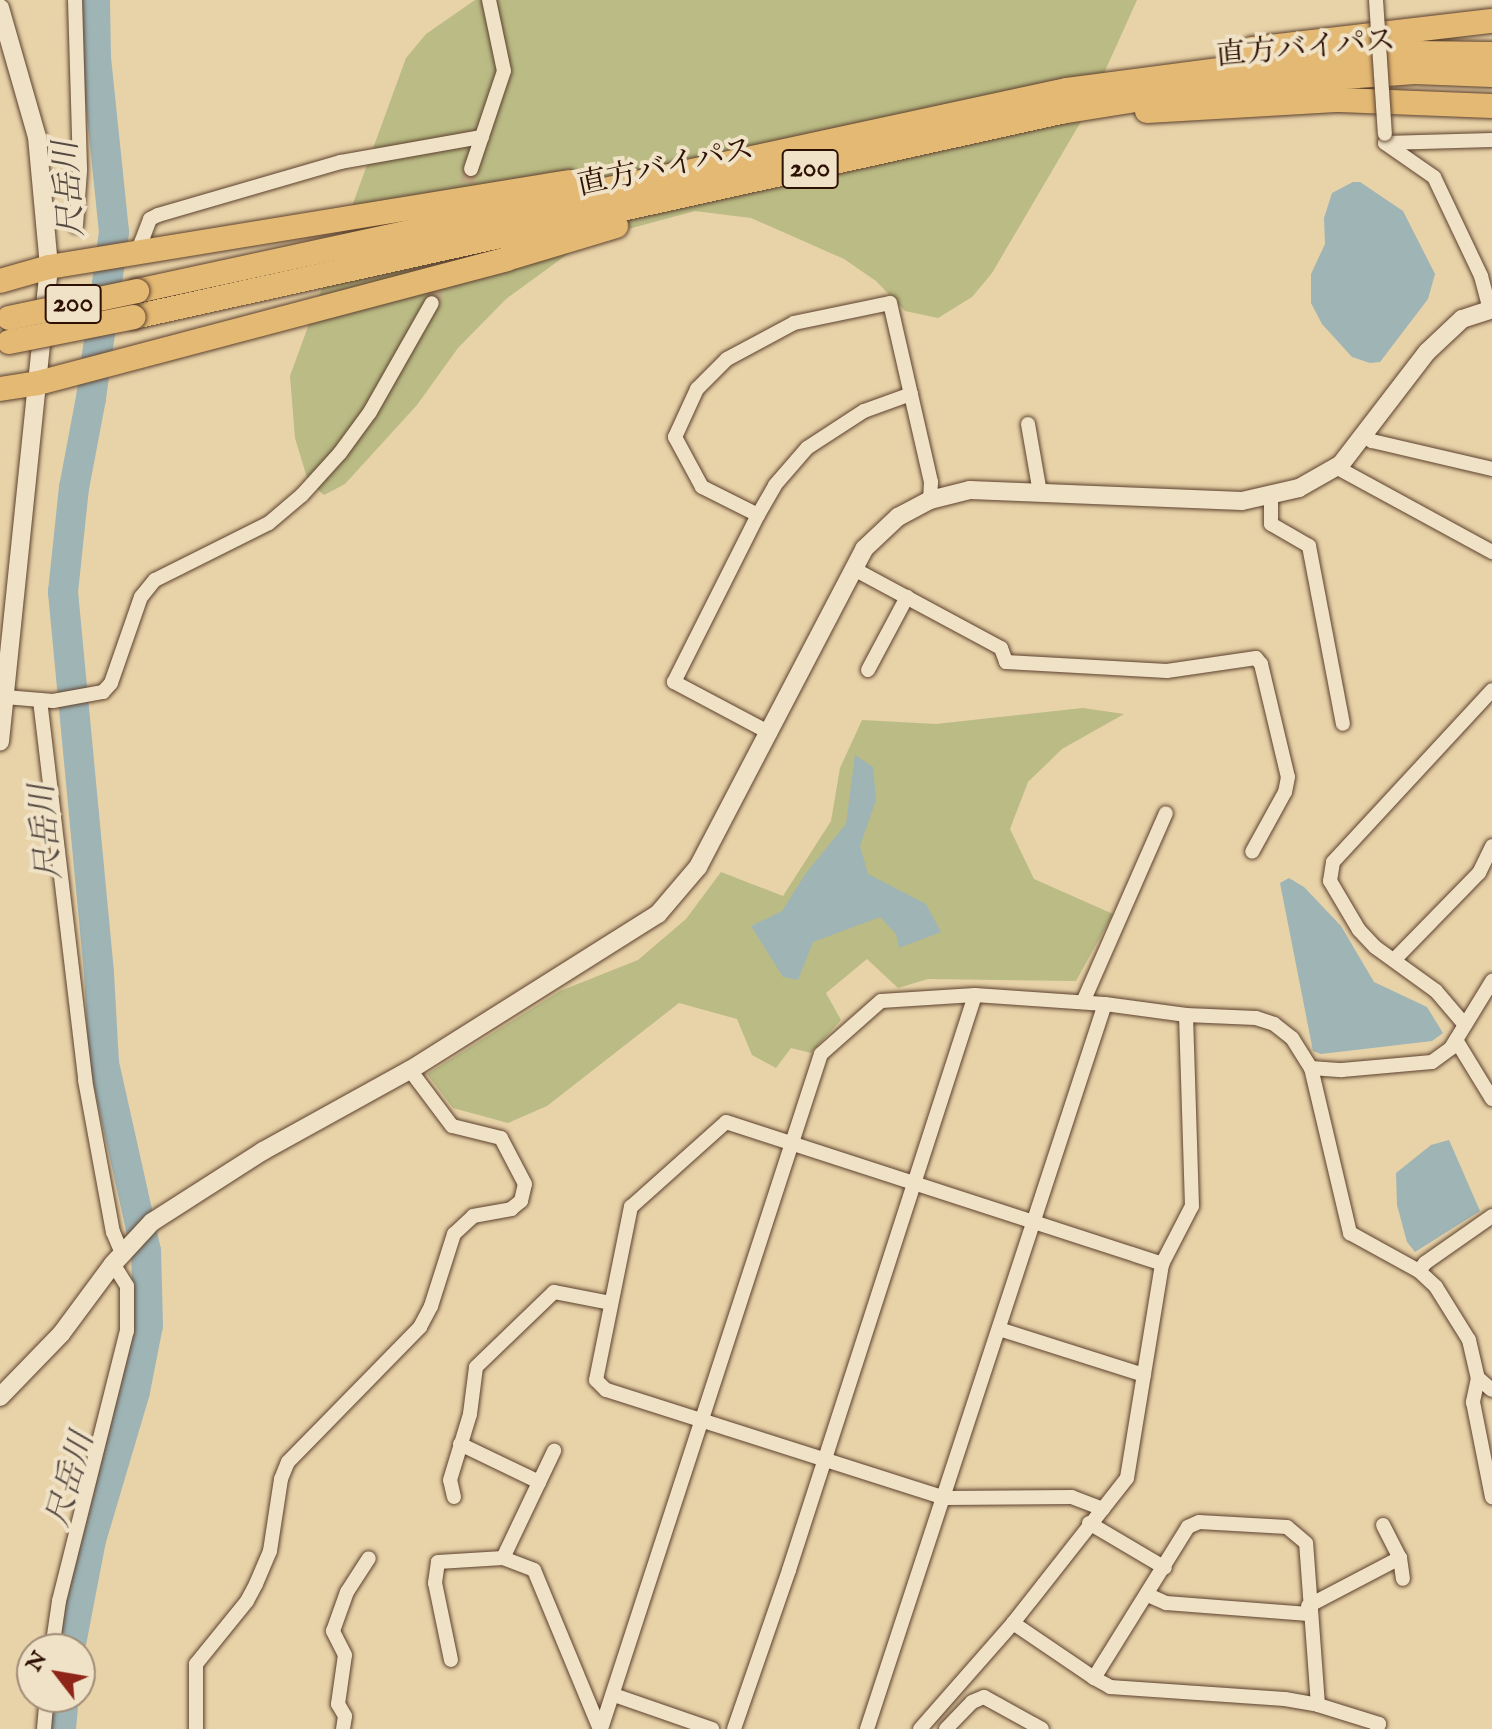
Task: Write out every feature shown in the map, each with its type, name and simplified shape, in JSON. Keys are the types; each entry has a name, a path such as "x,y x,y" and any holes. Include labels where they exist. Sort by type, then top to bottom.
{"highway":[{"path":"1064,101 1164,62 1339,36 1492,21"},
{"name":"直方バイパス","path":"4,331 134,317 785,163 1064,101 1303,59 1416,53 1492,54"},
{"name":"直方バイパス","path":"1064,101 1415,72 1492,75"},
{"path":"1064,101 1198,110 1340,100 1492,106"},
{"path":"0,281 49,267 621,174 785,163"},
{"path":"0,389 38,383 506,259 785,163"},
{"name":"直方バイパス","path":"4,331 137,291 785,163"}],"street":[{"path":"75,0 80,171 76,226"},
{"path":"471,169 504,71 489,0"},
{"path":"0,1397 61,1334 120,1256 152,1222 263,1151 410,1070 658,914 698,867 864,549 898,517 930,500 970,490 1242,501 1299,488 1336,467 1427,352 1462,319 1491,309 1481,276 1434,177 1385,138 1376,0"},
{"path":"0,8 37,137 49,267 0,741"},
{"path":"137,253 150,219 158,215 341,162 482,137"},
{"path":"1385,138 1492,140"},
{"path":"5,697 53,701 103,692 111,683 141,597 155,580 269,523 302,495 340,453 370,412 432,303"},
{"path":"758,515 702,487 675,437 697,389 727,359 794,323 890,303 931,482 930,500"},
{"path":"770,733 674,682 775,485 807,448 864,411 911,394"},
{"path":"1028,424 1040,493"},
{"path":"1363,435 1372,441 1492,469"},
{"path":"1336,467 1492,552"},
{"path":"1271,495 1271,524 1309,546 1343,724"},
{"path":"854,569 1001,648 1006,662 1167,671 1256,658 1261,664 1288,777 1285,792 1252,852"},
{"path":"868,670 907,597"},
{"path":"1465,1025 1436,991 1359,930 1330,881 1333,862 1492,690"},
{"path":"40,700 85,1080 113,1232 127,1286 127,1331 59,1601 54,1633"},
{"path":"1083,1002 1166,813"},
{"path":"1394,960 1479,873 1492,846"},
{"path":"1311,1068 1342,1070 1432,1062 1451,1048 1465,1025 1487,1000 1492,981"},
{"path":"734,1729 975,995"},
{"path":"600,1729 614,1695 700,1418 821,1054 881,1001 975,995 1083,1002 1186,1015 1256,1018 1274,1024 1292,1038 1311,1068 1350,1233 1419,1271 1436,1287 1469,1340 1478,1378 1473,1402 1492,1497"},
{"path":"867,1729 1105,1004"},
{"path":"920,1729 1013,1623 1127,1478 1162,1264 1192,1206 1186,1015"},
{"path":"1456,1040 1492,1099"},
{"path":"196,1729 196,1664 256,1584 270,1551 281,1479 288,1462 420,1327 431,1306 454,1234 473,1216 511,1209 521,1201 525,1184 501,1138 452,1126 410,1070"},
{"path":"1103,1509 1072,1497 945,1498 606,1390 596,1380 631,1207 726,1122 1162,1264"},
{"path":"1419,1271 1425,1263 1492,1216"},
{"path":"454,1497 450,1480 470,1414 476,1367 554,1292 611,1303"},
{"path":"999,1329 1144,1375"},
{"path":"1478,1378 1492,1390"},
{"path":"460,1444 539,1482"},
{"path":"503,1558 554,1451"},
{"path":"1094,1678 1188,1527 1199,1522 1287,1527 1306,1543 1318,1705"},
{"path":"1089,1523 1165,1568"},
{"path":"1383,1525 1400,1558 1403,1579"},
{"path":"343,1729 345,1716 338,1704 345,1655 333,1631 347,1592 369,1558"},
{"path":"451,1660 435,1583 438,1562 503,1558 534,1570 600,1729"},
{"path":"1148,1595 1166,1603 1309,1610 1400,1558"},
{"path":"1013,1623 1110,1687 1285,1699 1318,1705 1379,1724 1377,1729"},
{"path":"614,1695 712,1729"},
{"path":"946,1729 960,1722 972,1702 984,1697 1035,1728"}],"green space":[{"path":"475,0 1137,0 1086,113 992,273 972,297 938,318 905,311 876,281 844,259 751,218 695,211 587,240 506,299 458,348 417,405 345,484 324,495 308,481 295,438 290,376 406,58 426,34"},
{"path":"1083,708 1124,714 1062,749 1028,782 1010,829 1034,879 1113,914 1076,981 928,979 898,988 867,959 826,993 841,1020 811,1053 791,1048 776,1068 752,1055 737,1019 679,1003 547,1106 508,1123 453,1108 427,1074 560,991 638,960 686,919 721,872 783,896 831,821 840,768 862,720 936,724"}],"shaded area":[{"path":"1353,182 1360,182 1403,211 1435,274 1428,299 1380,362 1370,363 1352,357 1322,324 1311,303 1311,274 1325,244 1324,218 1332,193"},
{"path":"855,755 873,767 876,800 860,846 868,874 926,904 941,932 899,948 896,934 880,917 813,942 798,980 783,977 751,926 782,911 806,873 846,824"},
{"path":"1289,878 1304,887 1341,926 1374,982 1427,1007 1443,1033 1432,1041 1321,1054 1313,1051 1280,883"},
{"path":"1449,1140 1480,1211 1415,1252 1407,1242 1397,1205 1396,1173 1431,1145"}],"waterway":[{"name":"尺岳川","path":"73,1633 91,1540 135,1391 148,1325 146,1251 104,1063 99,973 63,592 74,488 91,398 114,232 96,58 95,0"},
{"name":"尺岳川","path":"61,1729 62,1713"}],"tunnel":[{"path":"461,203 471,169"},
{"path":"432,303 450,243"}]}
